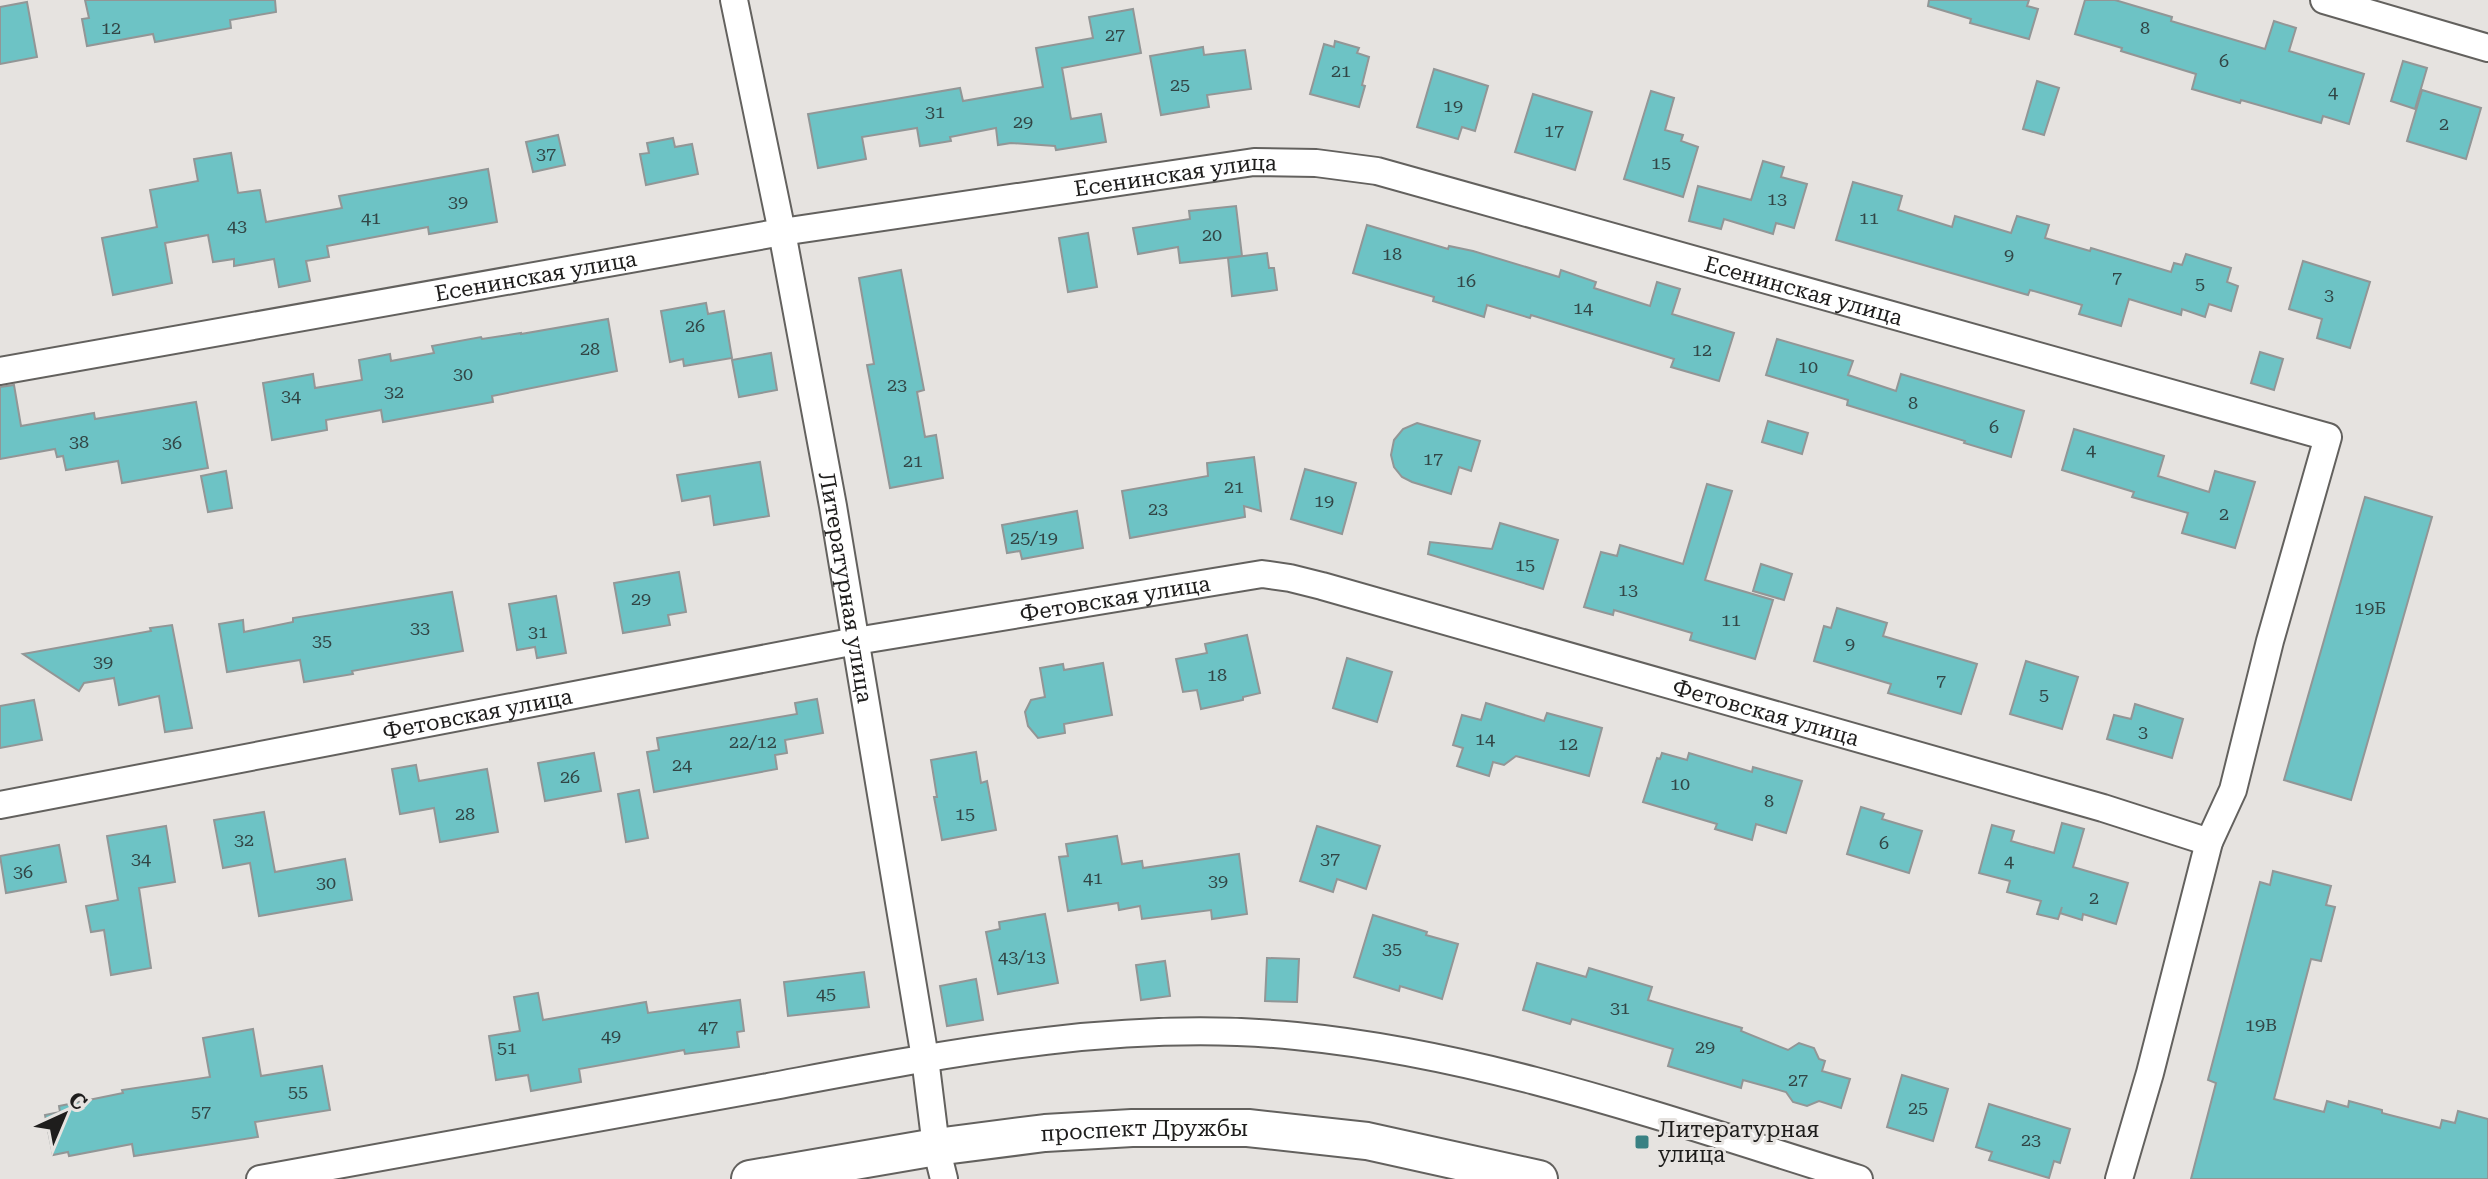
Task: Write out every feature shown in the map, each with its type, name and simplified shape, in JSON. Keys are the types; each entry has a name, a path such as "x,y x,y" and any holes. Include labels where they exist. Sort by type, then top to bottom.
{"main road":[{"name":"проспект Дружбы","path":"750,1179 940,1163 1045,1133 1132,1128 1248,1128 1367,1141 1539,1179"}],"street":[{"name":"Литературная улица","path":"734,0 782,232 856,641 940,1163"},
{"path":"2324,0 2488,48"},
{"name":"Есенинская улица","path":"0,371 782,232 1254,162 1331,165 1377,171 2328,437 2270,641 2233,790 2209,842"},
{"name":"Фетовская улица","path":"0,805 856,641 1262,574 1290,578 2103,808 2209,842"},
{"path":"2119,1179 2150,1073 2209,842"},
{"path":"260,1179 925,1058 1050,1041 1174,1031 1295,1035 1402,1052 1543,1082 1859,1179"}],"building":[{"path":"85,0 275,0 276,12 230,20 231,28 155,42 153,34 87,46 82,19 89,18"},
{"path":"1929,0 2029,0 2027,6 2038,9 2029,39 1970,23 1971,19 1928,6"},
{"path":"2085,0 2115,0 2172,17 2171,21 2265,49 2274,21 2296,28 2289,51 2364,74 2349,124 2323,116 2321,123 2192,89 2196,74 2075,34"},
{"path":"27,2 37,57 0,64 0,7"},
{"path":"1133,9 1141,53 1062,68 1071,119 1101,114 1106,142 1056,150 1055,146 998,145 996,128 920,146 917,128 862,137 866,159 818,168 808,114 960,88 963,101 1043,87 1036,48 1093,38 1089,17"},
{"path":"1335,41 1359,48 1357,53 1369,57 1359,107 1310,94 1324,44 1334,47"},
{"path":"1203,47 1204,55 1245,50 1251,89 1207,95 1209,107 1161,115 1150,56"},
{"path":"2403,61 2427,68 2415,109 2391,101"},
{"path":"1434,69 1488,86 1475,131 1462,127 1458,139 1417,127"},
{"path":"2037,81 2059,88 2044,135 2023,129"},
{"path":"2422,90 2481,108 2466,159 2407,141"},
{"path":"1651,91 1674,98 1665,130 1683,135 1681,141 1698,147 1683,197 1624,179"},
{"path":"1533,94 1592,112 1575,170 1515,152"},
{"path":"558,135 565,165 533,172 526,142"},
{"path":"673,138 675,147 692,144 698,174 646,185 640,154 649,153 647,143"},
{"path":"231,153 238,193 260,190 266,222 342,208 339,196 488,169 497,222 429,234 428,227 327,246 329,257 306,261 310,281 279,287 274,259 234,266 234,259 213,262 208,235 165,243 172,283 113,295 102,238 157,227 150,190 198,181 194,159"},
{"path":"1763,161 1784,167 1781,177 1807,184 1794,228 1776,223 1773,234 1724,219 1721,229 1689,221 1698,186 1751,200"},
{"path":"1853,182 1902,196 1898,210 1952,227 1955,216 2011,233 2017,216 2049,225 2045,238 2171,272 2174,263 2182,265 2186,254 2231,268 2227,282 2238,286 2231,311 2209,304 2205,317 2182,309 2181,315 2129,299 2121,326 2079,314 2082,305 2030,290 2028,295 1836,240"},
{"path":"1236,206 1242,256 1180,263 1178,247 1138,254 1133,228 1190,219 1189,211"},
{"path":"1367,225 1448,249 1449,246 1473,251 1559,277 1561,270 1596,282 1594,288 1650,306 1657,282 1680,289 1672,314 1734,333 1719,381 1671,367 1674,359 1531,315 1530,318 1487,305 1484,317 1433,301 1434,297 1353,273"},
{"path":"1088,233 1097,287 1068,292 1059,238"},
{"path":"1267,253 1269,268 1274,268 1277,290 1232,296 1228,258"},
{"path":"2303,261 2370,282 2350,348 2317,338 2322,319 2289,309"},
{"path":"901,270 924,390 917,392 925,437 936,435 943,478 890,488 867,365 874,364 859,278"},
{"path":"706,303 708,314 724,311 732,358 684,366 683,359 670,362 661,311"},
{"path":"608,319 617,371 492,396 493,402 383,422 381,410 326,420 327,430 272,440 263,383 313,374 315,388 362,380 359,360 390,354 391,361 434,353 432,346"},
{"path":"1777,339 1853,361 1848,375 1896,391 1901,374 2024,411 2011,457 1847,405 1848,400 1766,375"},
{"path":"2260,352 2283,359 2274,390 2251,383"},
{"path":"771,353 777,390 739,397 732,360"},
{"path":"14,385 21,426 94,413 95,419 196,402 208,468 122,483 118,461 66,470 63,456 57,457 55,449 0,459 0,387"},
{"path":"1768,421 1808,433 1802,454 1762,442"},
{"path":"1417,423 1480,441 1471,471 1459,467 1451,494 1412,482 1402,477 1394,467 1391,455 1394,440 1403,429"},
{"path":"2074,429 2164,456 2158,476 2209,492 2215,471 2255,482 2235,548 2182,533 2188,513 2132,497 2134,492 2062,470"},
{"path":"1254,457 1261,511 1244,506 1245,517 1130,538 1122,491 1208,476 1207,463"},
{"path":"760,462 769,516 714,525 710,496 682,501 677,475"},
{"path":"1305,469 1356,483 1342,534 1291,519"},
{"path":"226,471 232,508 208,512 201,476"},
{"path":"1707,484 1732,491 1705,580 1773,600 1755,659 1690,640 1692,633 1614,610 1613,615 1584,607 1601,552 1617,556 1620,545 1683,564"},
{"path":"2365,497 2432,517 2351,800 2284,780"},
{"path":"1077,511 1083,548 1022,559 1020,551 1007,553 1002,525"},
{"path":"1500,523 1558,540 1543,589 1428,554 1430,542 1492,549"},
{"path":"1761,564 1792,574 1784,600 1753,591"},
{"path":"679,572 686,612 668,615 670,625 623,633 614,583"},
{"path":"452,592 463,651 304,682 300,660 227,672 219,624 243,620 244,632 293,622 293,618"},
{"path":"556,596 566,653 537,658 535,647 517,650 509,604"},
{"path":"1837,608 1887,623 1883,636 1977,664 1961,714 1888,693 1891,684 1814,661 1824,626 1831,628"},
{"path":"172,625 192,728 165,732 159,696 119,705 114,678 84,683 79,691 23,654 151,631 150,628"},
{"path":"1247,635 1260,693 1201,709 1197,690 1183,692 1176,659 1207,653 1205,644"},
{"path":"1347,658 1392,672 1377,722 1333,708"},
{"path":"2026,661 2078,677 2062,729 2010,714"},
{"path":"1103,663 1112,715 1064,724 1065,733 1038,738 1028,726 1025,712 1031,700 1045,697 1040,668 1063,664 1064,670"},
{"path":"817,699 823,733 785,740 787,753 775,755 777,769 654,792 647,752 659,750 657,738 797,714 795,703"},
{"path":"34,700 42,740 0,748 0,706"},
{"path":"1486,703 1544,721 1547,713 1602,728 1589,776 1516,756 1504,765 1493,762 1489,776 1457,766 1463,748 1453,745 1462,715 1481,720"},
{"path":"2135,704 2183,719 2172,758 2107,739 2114,715 2131,719"},
{"path":"976,752 981,783 987,781 996,830 942,840 931,760"},
{"path":"594,753 601,791 545,801 538,763"},
{"path":"1662,753 1687,760 1689,753 1752,772 1753,767 1802,781 1786,833 1756,824 1752,840 1715,829 1717,824 1643,802 1657,758 1660,759"},
{"path":"416,765 419,781 487,769 498,832 440,842 434,808 400,814 392,769"},
{"path":"639,790 648,838 626,842 618,794"},
{"path":"1861,807 1884,814 1882,819 1922,831 1909,873 1847,854"},
{"path":"264,812 275,872 345,859 352,900 259,916 250,863 223,868 214,820"},
{"path":"2062,823 2084,829 2073,867 2128,883 2116,924 2083,914 2082,920 2060,913 2058,919 2037,914 2041,901 2007,892 2010,881 1979,873 1992,825 2014,831 2011,841 2054,853"},
{"path":"166,826 175,882 139,888 151,968 111,975 104,930 91,932 86,906 118,900 107,836"},
{"path":"1317,826 1380,846 1366,889 1337,879 1333,892 1300,881"},
{"path":"1117,836 1122,864 1142,861 1143,868 1239,854 1247,914 1212,919 1211,910 1142,919 1140,906 1119,910 1118,903 1068,911 1059,857 1068,856 1066,844"},
{"path":"59,845 66,882 6,893 0,856"},
{"path":"2273,871 2331,886 2326,905 2335,907 2321,961 2311,959 2274,1099 2324,1112 2327,1101 2348,1107 2349,1101 2440,1128 2442,1120 2455,1123 2458,1111 2488,1119 2488,1179 2191,1179 2216,1083 2208,1080 2260,882 2270,885"},
{"path":"1045,914 1058,983 998,994 986,932 1000,929 999,922"},
{"path":"1373,915 1458,944 1442,999 1400,986 1399,991 1354,977"},
{"path":"1267,958 1299,959 1297,1002 1265,1001"},
{"path":"1165,961 1170,996 1141,1000 1136,965"},
{"path":"1537,963 1586,977 1589,968 1652,987 1648,1000 1742,1028 1741,1031 1788,1050 1799,1043 1814,1048 1819,1059 1825,1061 1822,1071 1850,1079 1841,1108 1819,1101 1807,1106 1793,1102 1786,1092 1743,1080 1741,1088 1668,1066 1673,1049 1572,1019 1570,1024 1523,1010"},
{"path":"864,972 869,1007 788,1016 784,982"},
{"path":"976,979 983,1020 947,1026 940,986"},
{"path":"538,993 543,1020 646,1002 648,1013 740,1000 744,1031 737,1032 739,1047 685,1054 684,1050 579,1069 581,1082 531,1091 528,1075 496,1080 489,1036 520,1031 514,997"},
{"path":"253,1029 261,1076 322,1066 330,1110 255,1122 258,1137 134,1156 132,1144 69,1156 68,1152 53,1155 45,1115 60,1112 59,1106 123,1093 122,1090 210,1077 203,1038"},
{"path":"1902,1075 1948,1089 1933,1141 1887,1127"},
{"path":"1989,1104 2070,1129 2060,1163 2054,1161 2049,1178 1989,1160 1992,1152 1976,1147"}],"place":[{"name":"Литературная улица","path":"1642,1142"}]}
